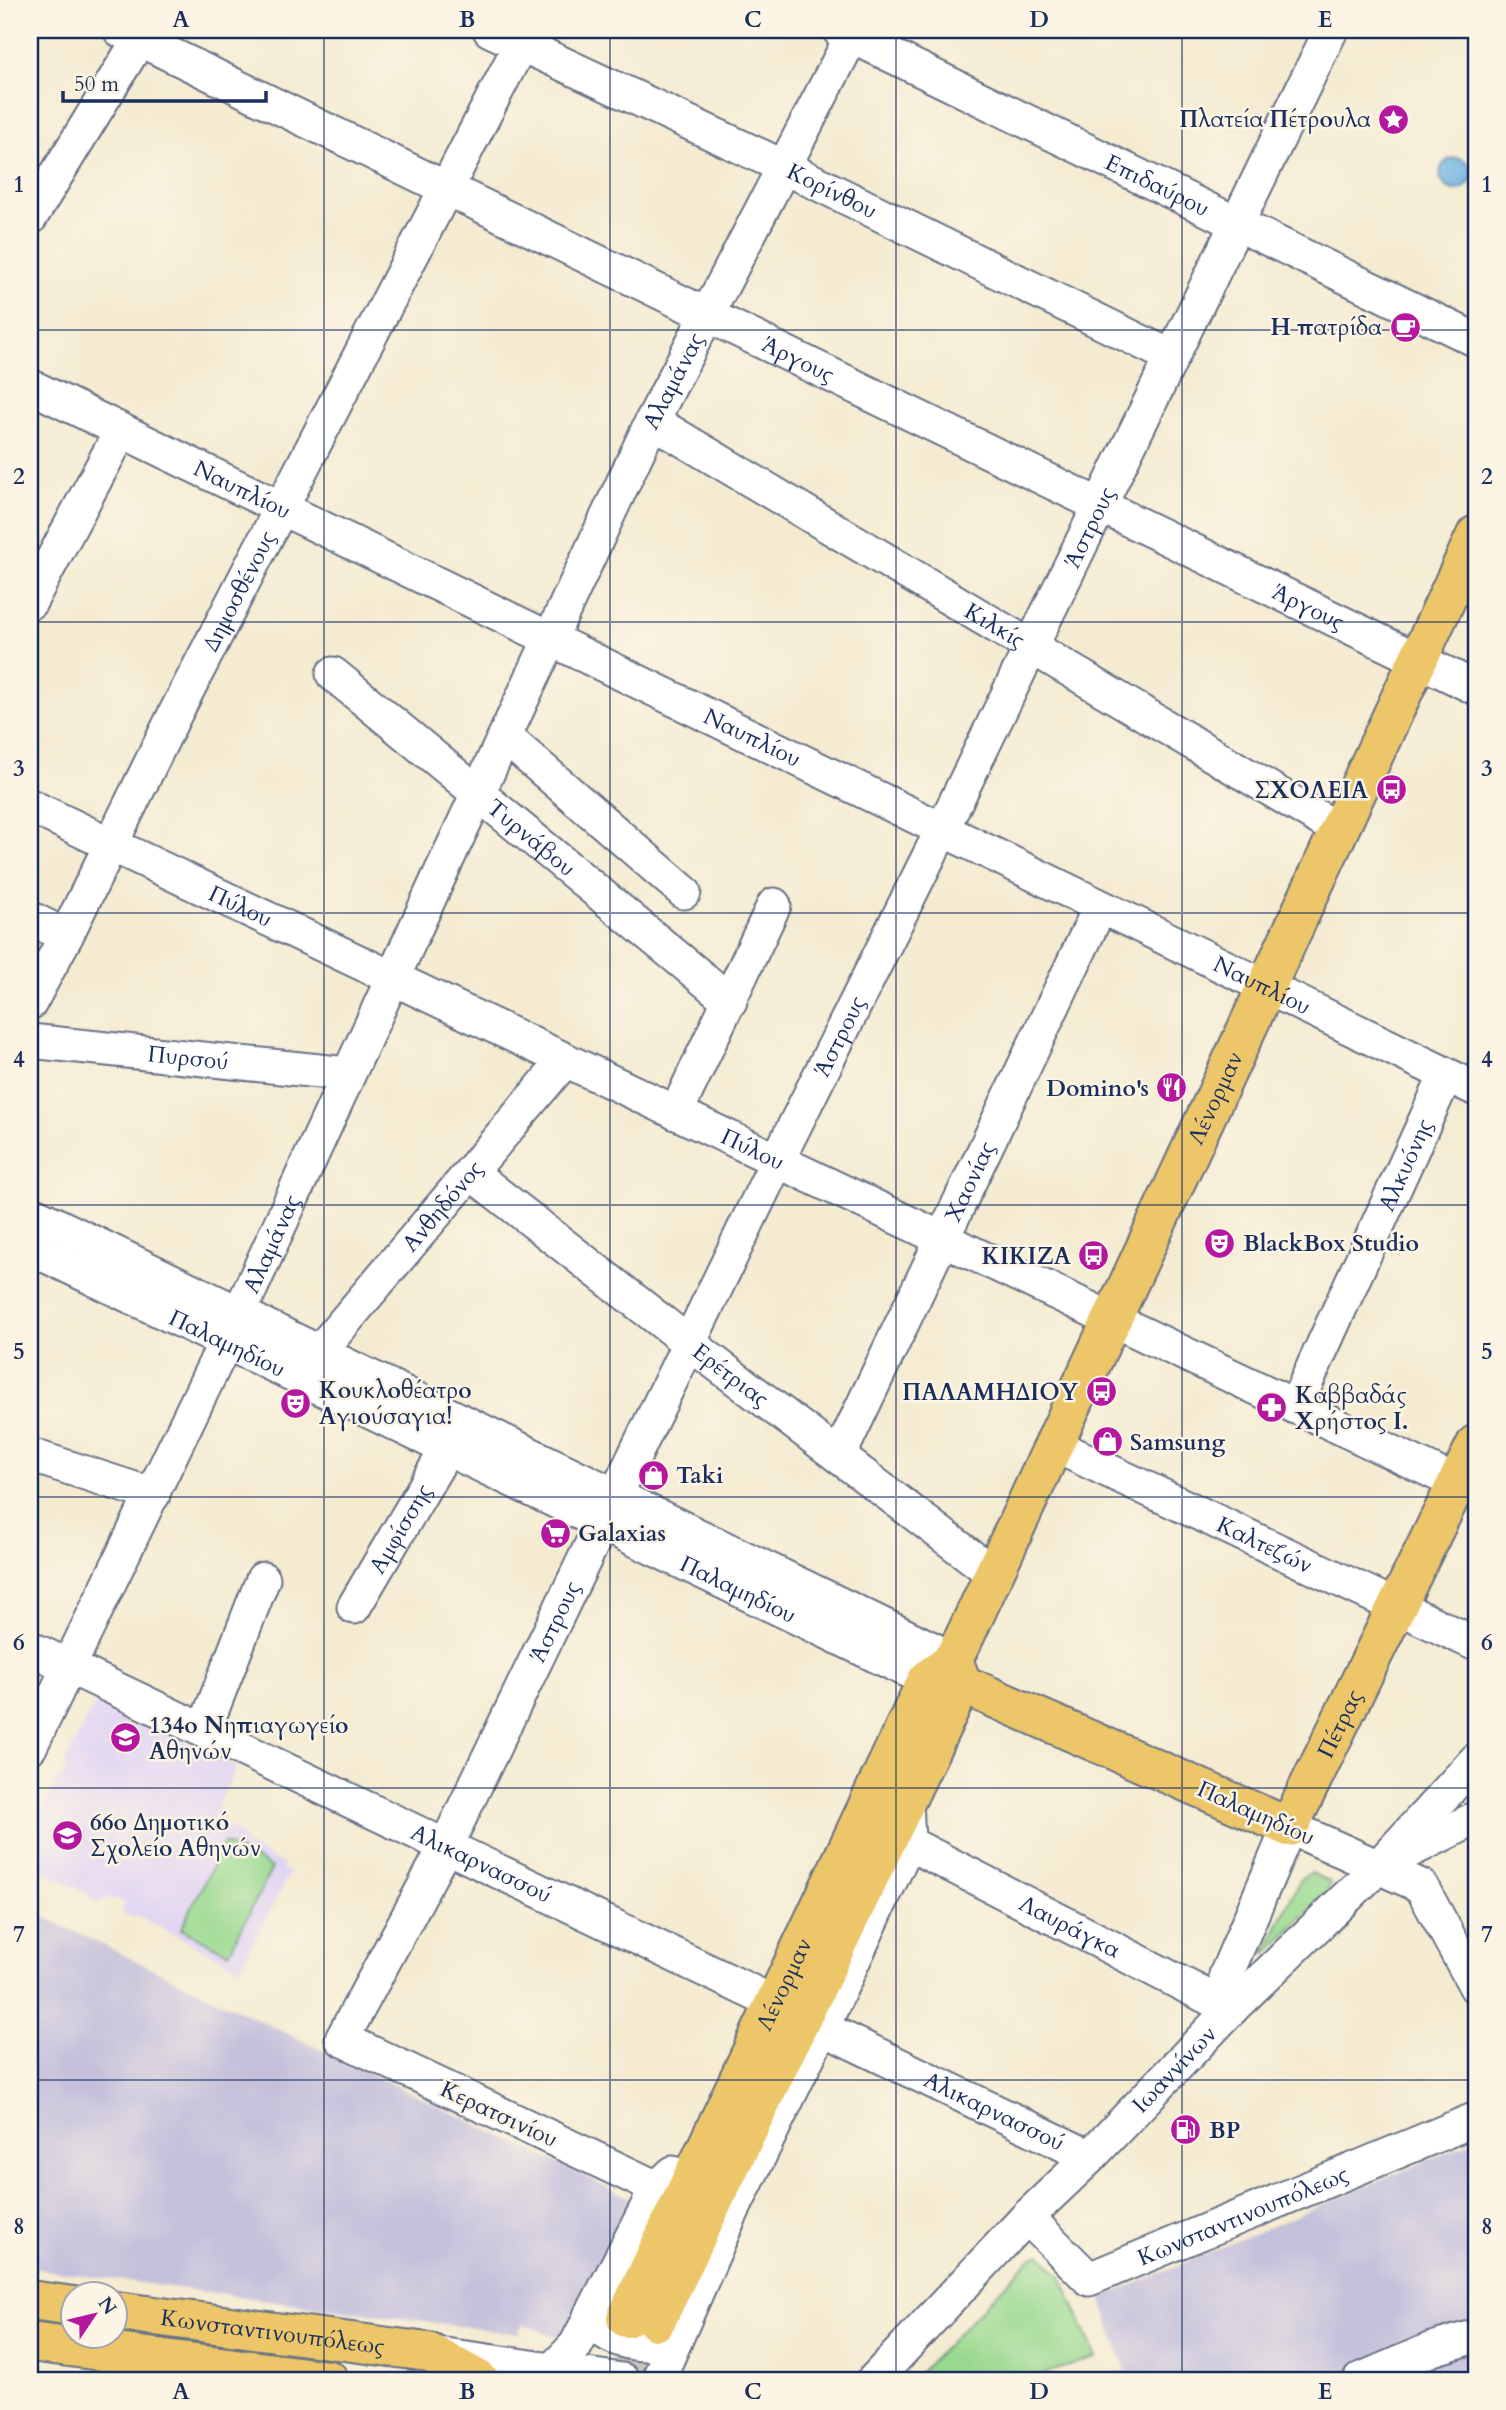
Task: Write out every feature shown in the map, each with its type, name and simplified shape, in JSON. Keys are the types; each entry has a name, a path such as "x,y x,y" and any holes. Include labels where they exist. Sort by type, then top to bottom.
{"main road":[{"name":"Λένορμαν","path":"637,2323 861,1819 947,1675 1418,660 1472,556"},
{"name":"Πέτρας","path":"1290,1827 1397,1606 1467,1488 1476,1444"},
{"name":"Λένορμαν","path":"637,2323 906,1801 947,1675"},
{"name":"Παλαμηδίου","path":"947,1675 1290,1827"},
{"path":"30,2300 60,2304"},
{"name":"Κωνσταντινουπόλεως","path":"130,2313 428,2352 479,2380"},
{"name":"Κωνσταντινουπόλεως","path":"30,2342 329,2380"}],"street":[{"name":"Κορίνθου","path":"489,30 524,38 1172,357"},
{"name":"Άστρους","path":"342,2039 446,1846 777,1161 942,830 1331,30"},
{"name":"Επιδαύρου","path":"849,32 1476,340"},
{"name":"Αλαμάνας","path":"30,1747 232,1328 652,421 784,167 849,32"},
{"name":"Άργους","path":"135,33 445,188 1476,688"},
{"path":"30,218 135,33"},
{"name":"Δημοσθένους","path":"30,1003 66,936 175,714 524,38"},
{"name":"Ναυπλίου","path":"30,386 1476,1089"},
{"name":"Κιλκίς","path":"652,421 1339,830"},
{"path":"30,602 121,431"},
{"name":"Τυρνάβου","path":"332,674 730,1001"},
{"path":"505,737 684,892"},
{"name":"Πύλου","path":"30,806 1467,1488"},
{"path":"676,1113 774,905"},
{"name":"Χαονίας","path":"839,1457 1100,907"},
{"path":"30,918 66,936"},
{"name":"Πυρσού","path":"30,1041 348,1074"},
{"name":"Ανθηδόνος","path":"319,1352 565,1060"},
{"name":"Αλκυόνης","path":"1295,1407 1446,1074"},
{"name":"Ερέτριας","path":"471,1173 994,1574"},
{"name":"Παλαμηδίου","path":"30,1212 447,1449 608,1510"},
{"name":"Παλαμηδίου","path":"30,1248 232,1328 319,1352 608,1510 947,1675"},
{"name":"Καλτεζών","path":"1054,1444 1476,1644"},
{"name":"Αμφίσσης","path":"354,1607 447,1449"},
{"path":"30,1455 153,1496"},
{"path":"204,1730 263,1579"},
{"name":"Αλικαρνασσού","path":"30,1648 760,1996"},
{"name":"Ιωαννίνων","path":"873,2380 1027,2217 1090,2157 1231,2009 1379,1866 1476,1760"},
{"name":"Λένορμαν","path":"906,1801 908,1843"},
{"path":"1379,1866 1476,1818"},
{"path":"658,2380 637,2323 657,2188 679,2167 833,1841 861,1819"},
{"name":"Παλαμηδίου","path":"1290,1827 1421,1886 1476,1987"},
{"name":"Πέτρας","path":"1231,2009 1226,1975 1290,1827"},
{"path":"552,2370 576,2345 637,2323 729,2218 908,1843"},
{"name":"Λαυράγκα","path":"908,1843 1231,2009"},
{"name":"Αλικαρνασσού","path":"822,2028 1090,2157"},
{"name":"Κερατσινίου","path":"342,2039 657,2188"},
{"name":"Κωνσταντινουπόλεως","path":"1027,2217 1088,2279 1476,2119"},
{"path":"1360,2380 1432,2348 1476,2336"},
{"name":"Κωνσταντινουπόλεως","path":"428,2352 622,2380"}],"shaded area":[{"path":"97,1698 237,1767 213,1820 231,1828 246,1839 244,1843 284,1865 282,1869 290,1872 240,1968 136,1915 131,1917 123,1913 123,1902 108,1897 99,1903 89,1898 86,1893 30,1865 32,1830 36,1832 41,1823 37,1820 58,1778 61,1779 66,1769 63,1767"},
{"path":"30,1910 632,2199 566,2341 523,2323 518,2334 30,2268"},
{"path":"1476,2140 1476,2380 1083,2380 1126,2371 1101,2298"}],"green space":[{"path":"224,1843 272,1868 229,1953 181,1929"},
{"path":"1311,1873 1330,1882 1328,1891 1267,1953 1265,1952 1301,1878"},
{"path":"1040,2254 1061,2276 1096,2357 1025,2380 913,2380 1031,2258"}],"water":[{"path":"1456,158 1467,163 1472,174 1467,185 1456,190 1445,185 1440,174 1445,163"}],"tunnel":[{"path":"627,2380 656,2321"}],"place":[{"name":"Πλατεία Πέτρουλα","path":"1394,119"},
{"name":"Η πατρίδα","path":"1405,327"},
{"name":"ΣΧΟΛΕΙΑ","path":"1391,790"},
{"name":"Domino's","path":"1172,1088"},
{"name":"BlackBox Studio","path":"1220,1243"},
{"name":"ΚΙΚΙΖΑ","path":"1094,1256"},
{"name":"ΠΑΛΑΜΗΔΙΟΥ","path":"1101,1392"},
{"name":"Κουκλοθέατρο Αγιούσαγια!","path":"296,1403"},
{"name":"Καββαδάς Χρήστος Ι.","path":"1272,1408"},
{"name":"Samsung","path":"1107,1442"},
{"name":"Taki","path":"653,1475"},
{"name":"Galaxias","path":"555,1533"},
{"name":"134ο Νηπιαγωγείο Αθηνών","path":"126,1738"},
{"name":"66ο Δημοτικό Σχολείο Αθηνών","path":"67,1835"},
{"name":"BP","path":"1186,2130"}]}
